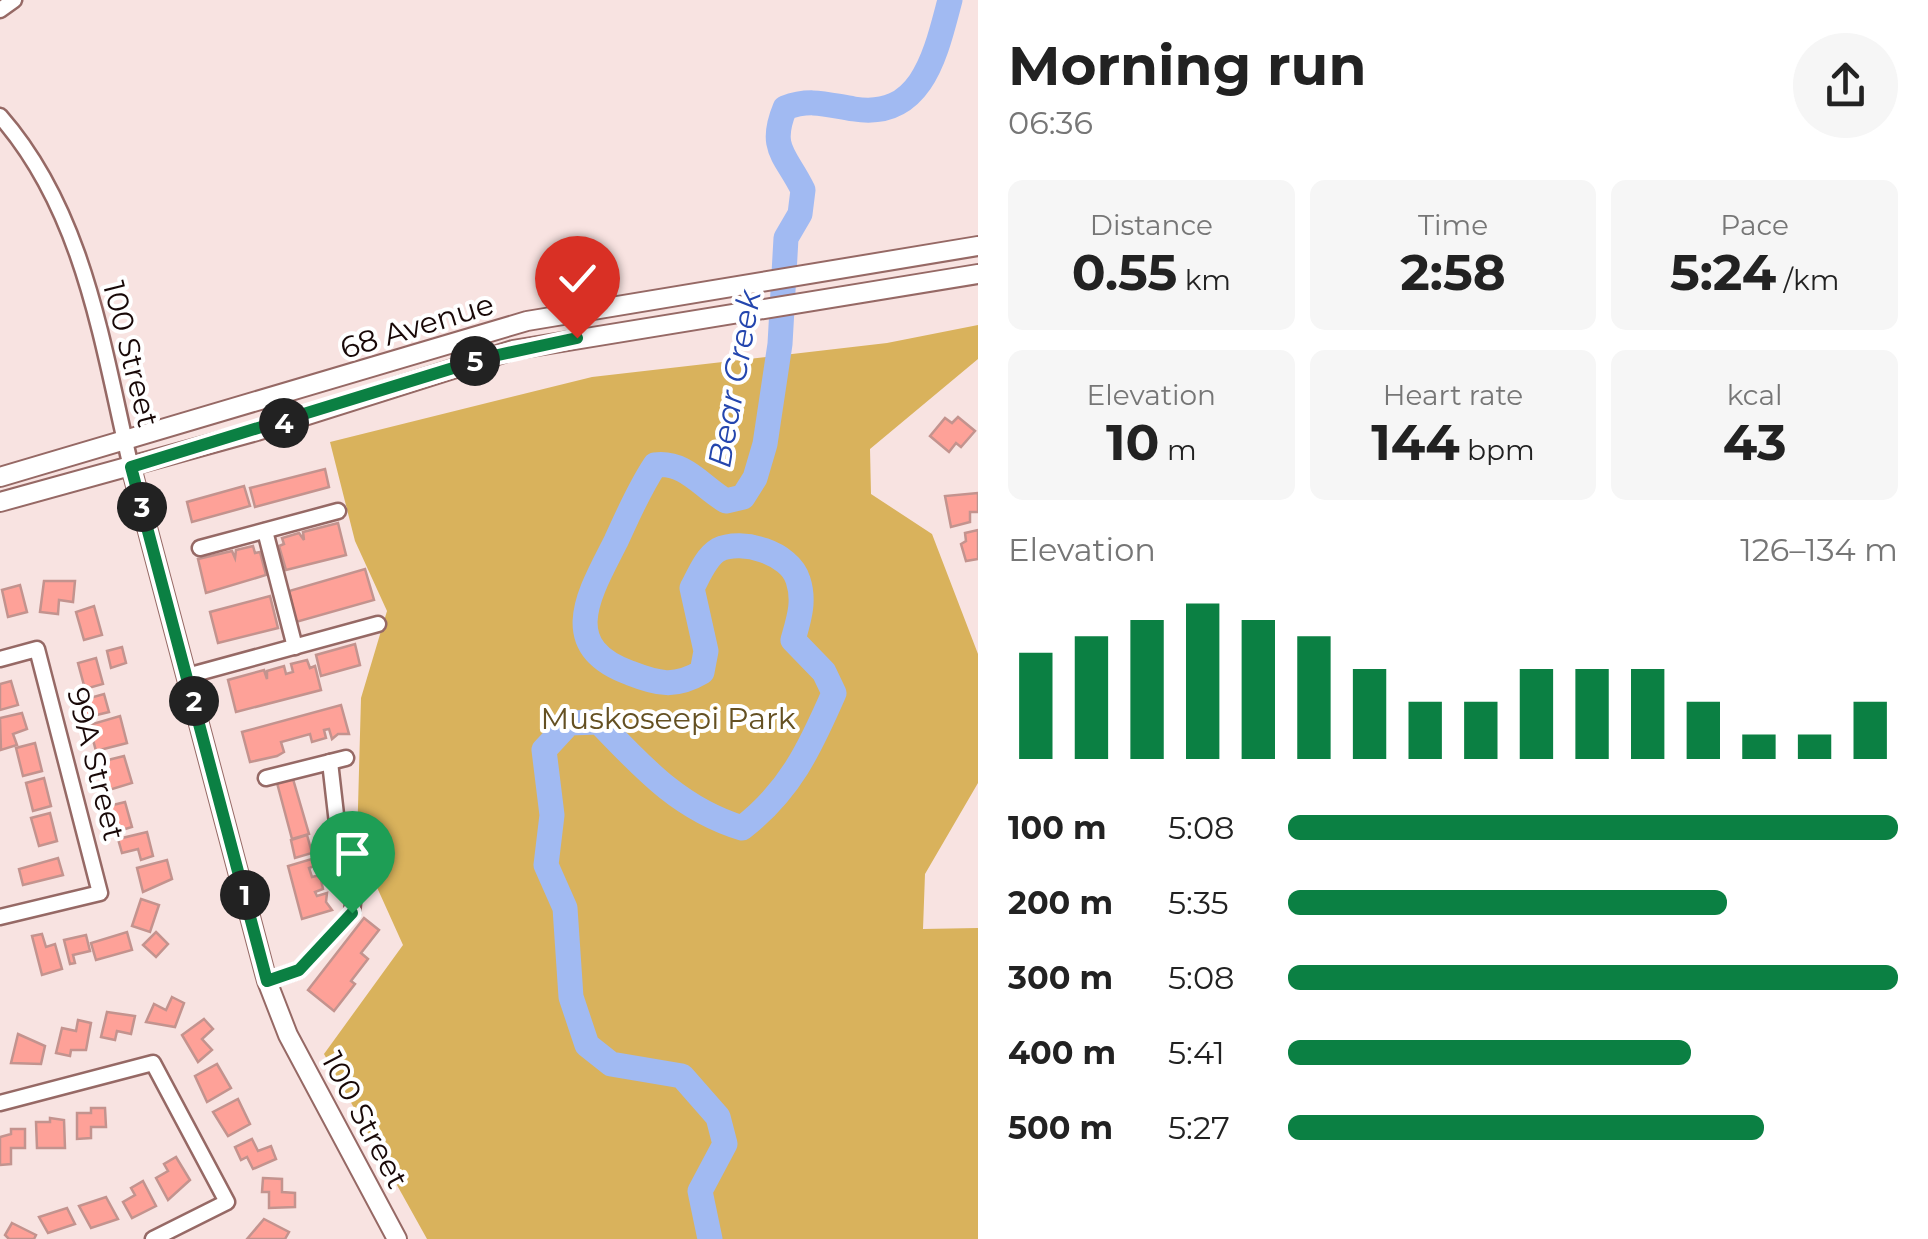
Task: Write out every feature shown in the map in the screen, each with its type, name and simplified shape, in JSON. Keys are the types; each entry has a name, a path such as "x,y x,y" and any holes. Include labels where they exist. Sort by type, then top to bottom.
{"main road":[{"name":"68 Avenue","path":"0,477 125,444 495,329 978,246"},
{"name":"68 Avenue","path":"0,502 131,467 512,350 978,274"},
{"name":"100 Street","path":"131,467 267,981 288,1034 395,1238"}],"street":[{"path":"0,10 14,0"},
{"name":"100 Street","path":"0,116 49,183 70,228 131,467"},
{"path":"200,548 338,510"},
{"path":"265,531 296,646"},
{"path":"187,676 378,624"},
{"name":"99A Street","path":"0,660 38,649 100,892 0,917"},
{"path":"266,778 346,758"},
{"path":"267,981 299,970 352,913 354,893 339,841 330,762"},
{"path":"0,1102 153,1062 228,1202 153,1239"}],"green space":[{"name":"Muskoseepi Park","path":"978,325 978,359 870,449 871,494 932,534 978,654 978,783 925,874 923,929 978,928 978,1239 427,1239 324,1054 403,945 357,843 361,698 387,611 355,541 330,442 592,377 887,343"}],"building":[{"path":"958,417 975,431 961,447 956,443 949,452 930,436 945,418 952,423"},
{"path":"325,469 329,487 255,507 250,488"},
{"path":"244,486 250,506 192,522 187,502"},
{"path":"978,493 978,512 970,512 970,522 951,527 945,496"},
{"path":"338,523 346,555 286,570 279,546 284,544 282,538 299,533 304,540 303,532"},
{"path":"978,530 978,559 966,561 961,544 966,541 965,533"},
{"path":"253,546 255,553 260,552 266,575 206,593 198,559 232,551 235,558 236,550"},
{"path":"365,569 374,600 296,622 289,591"},
{"path":"44,581 75,581 73,602 59,600 58,614 40,612"},
{"path":"20,585 27,612 8,617 2,590"},
{"path":"270,596 278,628 218,643 210,612"},
{"path":"94,606 102,635 84,640 76,612"},
{"path":"355,644 360,665 321,676 316,655"},
{"path":"122,647 126,663 111,668 107,651"},
{"path":"96,658 103,684 85,689 78,663"},
{"path":"307,660 310,668 315,666 321,690 236,712 228,680 264,670 267,679 267,671 284,666 286,674 293,672 291,664"},
{"path":"11,681 18,705 0,710 0,684"},
{"path":"104,694 109,712 84,718 79,701"},
{"path":"341,705 349,734 338,734 332,739 329,729 324,730 326,738 312,742 310,734 281,742 284,752 250,762 242,732"},
{"path":"22,713 27,729 13,734 17,745 1,750 0,718"},
{"path":"120,716 127,743 96,751 89,725"},
{"path":"35,743 42,771 23,776 16,748"},
{"path":"124,756 132,783 109,790 100,762"},
{"path":"44,778 51,806 33,811 26,783"},
{"path":"293,779 309,834 292,839 277,783"},
{"path":"125,802 132,827 112,833 109,806"},
{"path":"50,813 57,841 39,846 31,818"},
{"path":"147,832 153,856 141,860 138,849 122,853 118,839"},
{"path":"307,835 312,853 295,858 291,840"},
{"path":"58,858 63,875 23,885 19,869"},
{"path":"315,858 317,865 309,868 312,877 320,875 323,889 315,892 317,896 327,893 326,902 332,910 302,919 288,866"},
{"path":"167,860 172,879 143,892 137,868"},
{"path":"141,899 159,905 150,932 132,926"},
{"path":"364,918 379,930 361,953 368,959 351,981 355,984 334,1011 308,990"},
{"path":"127,932 132,950 96,960 91,943"},
{"path":"156,932 168,944 156,957 143,945"},
{"path":"42,934 46,947 55,944 62,969 42,975 32,936"},
{"path":"86,935 90,951 73,955 75,963 70,964 64,940"},
{"path":"172,997 184,1003 175,1027 146,1022 154,1004 166,1010"},
{"path":"107,1012 135,1016 131,1034 117,1031 115,1040 101,1037"},
{"path":"204,1019 213,1029 202,1039 212,1050 198,1062 182,1035"},
{"path":"78,1020 91,1023 86,1050 71,1050 70,1056 56,1053 62,1028 76,1031"},
{"path":"18,1034 45,1046 41,1064 11,1063"},
{"path":"217,1064 231,1088 207,1102 195,1076"},
{"path":"238,1099 250,1124 228,1136 213,1112"},
{"path":"91,1108 105,1108 106,1127 91,1127 91,1138 77,1139 77,1113 91,1113"},
{"path":"50,1118 64,1120 65,1148 37,1148 36,1122 50,1122"},
{"path":"11,1129 25,1129 25,1148 11,1148 11,1164 0,1165 0,1137 11,1134"},
{"path":"252,1139 258,1151 271,1146 276,1159 253,1169 247,1157 241,1160 235,1147"},
{"path":"176,1157 190,1180 168,1200 156,1178 168,1171 164,1164"},
{"path":"263,1178 282,1179 282,1192 295,1193 295,1207 269,1208 269,1192 262,1192"},
{"path":"143,1181 156,1206 132,1218 123,1202 135,1195 131,1188"},
{"path":"106,1197 118,1219 91,1228 79,1206"},
{"path":"67,1208 75,1224 48,1233 39,1217"},
{"path":"264,1219 289,1232 285,1239 247,1239"},
{"path":"12,1223 36,1235 34,1239 9,1239 5,1235"}],"waterway":[{"name":"Bear Creek","path":"710,1239 700,1191 725,1144 718,1117 682,1076 611,1064 587,1045 571,997 565,908 546,865 552,815 544,750 569,723 599,722 647,771 681,798 742,828 786,784 807,750 834,693 824,672 793,640 800,588 793,570 776,555 752,547 728,547 718,550 706,562 692,588 706,651 702,672 683,680 649,680 607,662 593,648 586,633 586,616 597,579 655,465 684,471 726,501 743,497 755,478 765,444 780,344 786,238 800,214 803,190 779,143 785,108 811,103 877,110 896,104 923,78 939,41 950,0"}],"route":[{"path":"352,913 299,970 267,981 131,467 512,350 577,338"}]}
